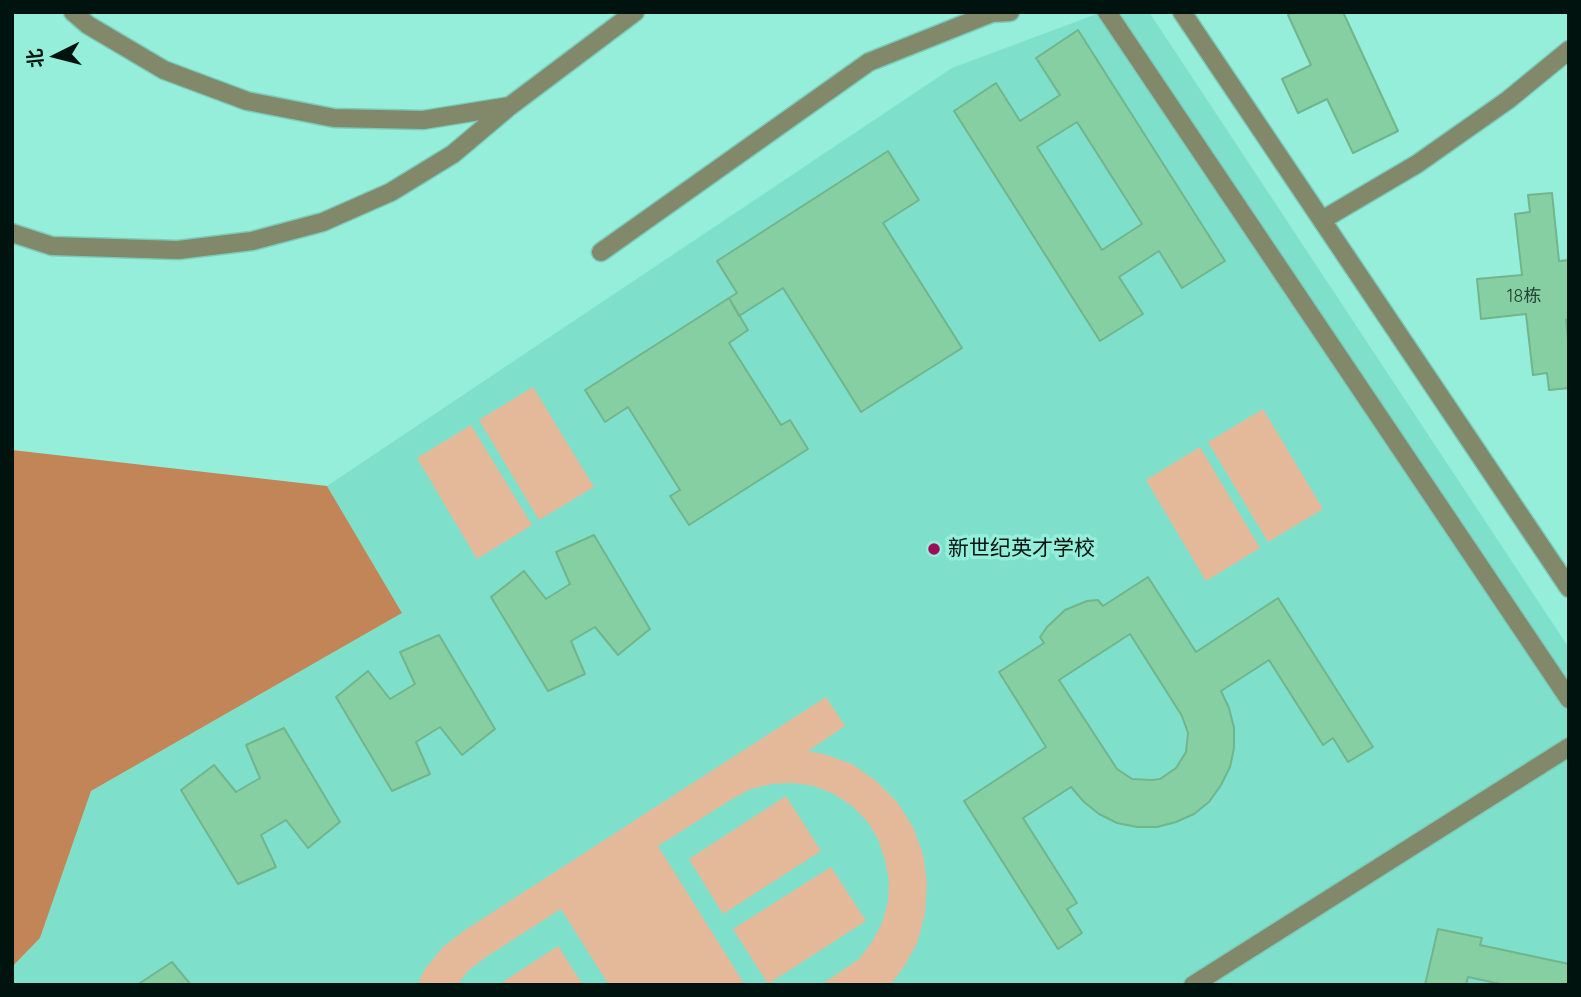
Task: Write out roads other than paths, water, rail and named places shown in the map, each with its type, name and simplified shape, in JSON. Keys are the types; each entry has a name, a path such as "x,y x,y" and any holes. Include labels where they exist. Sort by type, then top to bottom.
{"lane":[{"path":"73,12 88,25 164,70 247,101 334,118 422,120 510,106"},
{"path":"12,233 52,246 178,250 252,241 323,222 391,192 453,153 510,106 635,12"},
{"path":"601,252 869,62 992,13 1010,12"},
{"path":"1107,12 1569,699"},
{"path":"1182,12 1569,588"},
{"path":"1322,220 1417,164 1508,100 1569,50"},
{"path":"1193,985 1569,747"}],"place":[{"name":"新世纪英才学校","path":"934,549"}]}
